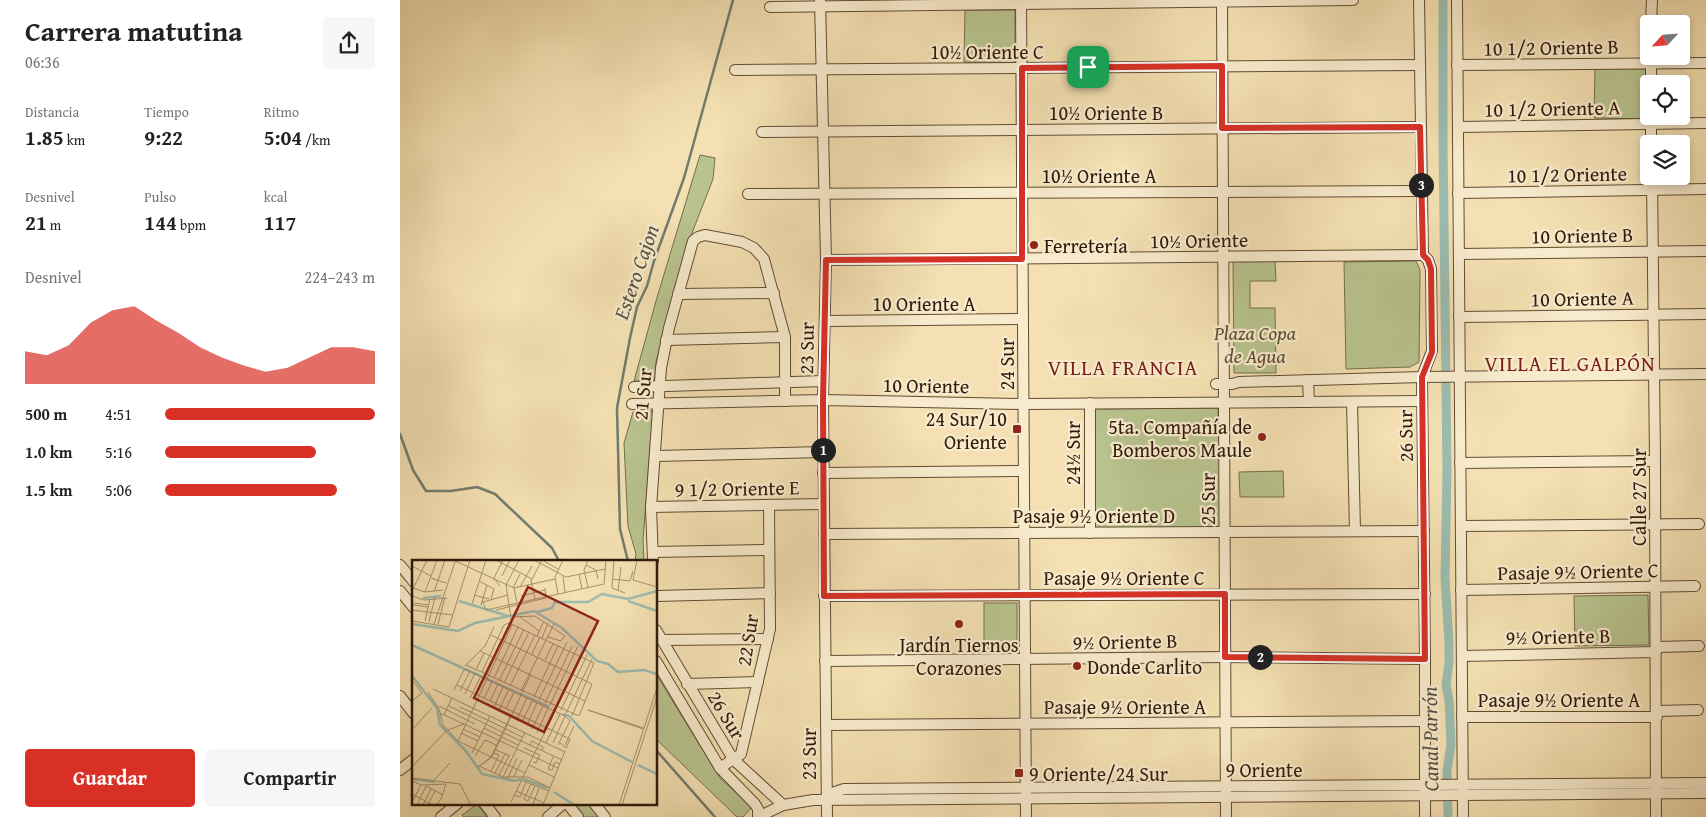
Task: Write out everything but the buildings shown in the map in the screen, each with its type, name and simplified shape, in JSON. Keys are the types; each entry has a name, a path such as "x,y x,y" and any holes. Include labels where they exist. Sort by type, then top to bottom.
{"street":[{"path":"770,7 820,3 1353,0"},
{"name":"26 Sur","path":"1419,0 1423,255 1428,260 1431,269 1432,352 1422,377 1425,594 1425,817"},
{"path":"1457,0 1459,317 1455,377 1460,463 1462,656 1460,790 1463,817"},
{"path":"1652,0 1652,15"},
{"name":"25 Sur","path":"1222,1 1223,257 1220,384 1224,402 1226,817"},
{"name":"24 Sur","path":"1021,2 1026,817"},
{"name":"23 Sur","path":"820,3 826,260 823,472 827,817"},
{"name":"10 1/2 Oriente B","path":"1457,65 1640,60"},
{"name":"10 1/2 Oriente B","path":"1690,62 1706,63"},
{"name":"10½ Oriente C","path":"735,70 1420,65"},
{"name":"10 1/2 Oriente A","path":"1458,127 1640,120"},
{"name":"10 1/2 Oriente A","path":"1690,121 1706,122"},
{"name":"10½ Oriente B","path":"762,132 1420,127"},
{"name":"Calle 27 Sur","path":"1652,185 1657,714 1656,817"},
{"name":"10 1/2 Oriente","path":"1458,193 1706,189"},
{"name":"10½ Oriente A","path":"748,194 1421,191"},
{"name":"21 Sur","path":"653,556 651,507 661,368 666,340 693,241 705,235 742,242 754,248 764,259 774,293"},
{"name":"10 Oriente B","path":"1459,254 1706,252"},
{"name":"10½ Oriente","path":"826,260 1423,255"},
{"path":"678,294 774,293 785,337 785,401"},
{"name":"10 Oriente A","path":"1459,317 1706,314"},
{"name":"10 Oriente A","path":"825,321 1023,320"},
{"path":"666,340 785,337"},
{"path":"1220,384 1422,377 1706,374"},
{"path":"1308,380 1309,402"},
{"path":"634,387 823,382"},
{"name":"10 Oriente","path":"632,404 823,400 1023,404 1422,401"},
{"path":"1352,402 1355,531"},
{"name":"24½ Sur","path":"1090,403 1090,533"},
{"path":"655,456 823,452"},
{"path":"1460,463 1655,461"},
{"path":"823,472 1024,471"},
{"name":"9 1/2 Oriente E","path":"651,507 824,504"},
{"name":"22 Sur","path":"720,768 741,754 770,629 769,505"},
{"path":"1461,526 1699,524"},
{"name":"Pasaje 9½ Oriente D","path":"824,534 1424,531"},
{"path":"653,556 769,550"},
{"path":"400,565 412,580"},
{"name":"Pasaje 9½ Oriente C","path":"1461,590 1695,586"},
{"path":"658,596 770,594"},
{"name":"Pasaje 9½ Oriente C","path":"824,596 1425,594"},
{"name":"26 Sur","path":"658,633 733,759 783,806"},
{"path":"662,640 768,639"},
{"name":"9½ Oriente B","path":"1462,656 1699,646"},
{"name":"9½ Oriente B","path":"825,661 1225,657 1425,659"},
{"name":"26 Sur","path":"658,664 720,768 755,804 758,809 758,817"},
{"path":"687,684 758,682"},
{"path":"400,696 412,711"},
{"name":"Pasaje 9½ Oriente A","path":"1462,717 1657,714 1698,710"},
{"name":"Pasaje 9½ Oriente A","path":"826,725 1425,721"},
{"path":"400,770 412,761"},
{"name":"9 Oriente","path":"1656,789 1706,783"},
{"name":"9 Oriente","path":"758,817 783,806 799,802 1026,793 1656,789 1706,793"},
{"path":"485,804 495,817"},
{"path":"548,817 565,804"},
{"path":"567,804 578,817"},
{"path":"595,804 605,817"},
{"path":"441,817 455,806 460,817"}],"green space":[{"path":"965,10 1015,10 1015,63 964,62"},
{"path":"1595,68 1646,69 1646,75 1640,75 1640,119 1594,118"},
{"path":"700,155 715,158 713,179 692,233 656,362 655,380 634,381 656,301"},
{"name":"Plaza Copa de Agua","path":"1233,261 1275,261 1276,281 1250,281 1250,308 1275,308 1276,373 1234,373"},
{"path":"1416,261 1420,270 1419,362 1410,367 1346,369 1344,262"},
{"path":"1218,408 1221,529 1096,529 1094,527 1092,409"},
{"path":"653,411 643,540 644,560 635,560 636,554 628,526 624,443 633,412"},
{"path":"1283,471 1284,497 1240,497 1239,472"},
{"path":"1648,595 1649,645 1575,646 1574,596"},
{"path":"984,603 1017,603 1017,648 984,648"},
{"path":"658,677 720,778 752,807 743,817 737,817 658,741"},
{"path":"477,804 487,817 464,817 462,815"},
{"path":"574,804 590,804 600,817 583,817"}],"waterway":[{"name":"Estero Cajon","path":"628,560 620,529 617,408 630,338 637,307 647,286 684,178 733,0"},
{"name":"Canal Parrón","path":"1443,0 1447,471 1445,578 1449,642 1446,685 1449,700 1451,744 1447,771 1448,817"},
{"path":"400,434 413,470 426,491 451,491 477,487 495,494 552,548 558,560"},
{"name":"Estero Cajon","path":"658,752 715,817"}],"place":[{"name":"Ferretería","path":"1034,245"},
{"name":"24 Sur/10 Oriente","path":"1017,429"},
{"name":"5ta. Compañía de Bomberos Maule","path":"1262,437"},
{"name":"Jardín Tiernos Corazones","path":"959,624"},
{"name":"Donde Carlito","path":"1077,666"},
{"name":"9 Oriente/24 Sur","path":"1019,773"}],"district":[{"name":"VILLA EL GALPÓN","path":"1570,363"},
{"name":"VILLA FRANCIA","path":"1123,367"}],"route":[{"path":"1222,66 1222,128 1420,127 1423,255 1428,260 1431,269 1432,352 1422,377 1425,659 1225,657 1225,594 824,596 823,400 826,260 1022,259 1022,68 1088,67 1222,66"}]}
